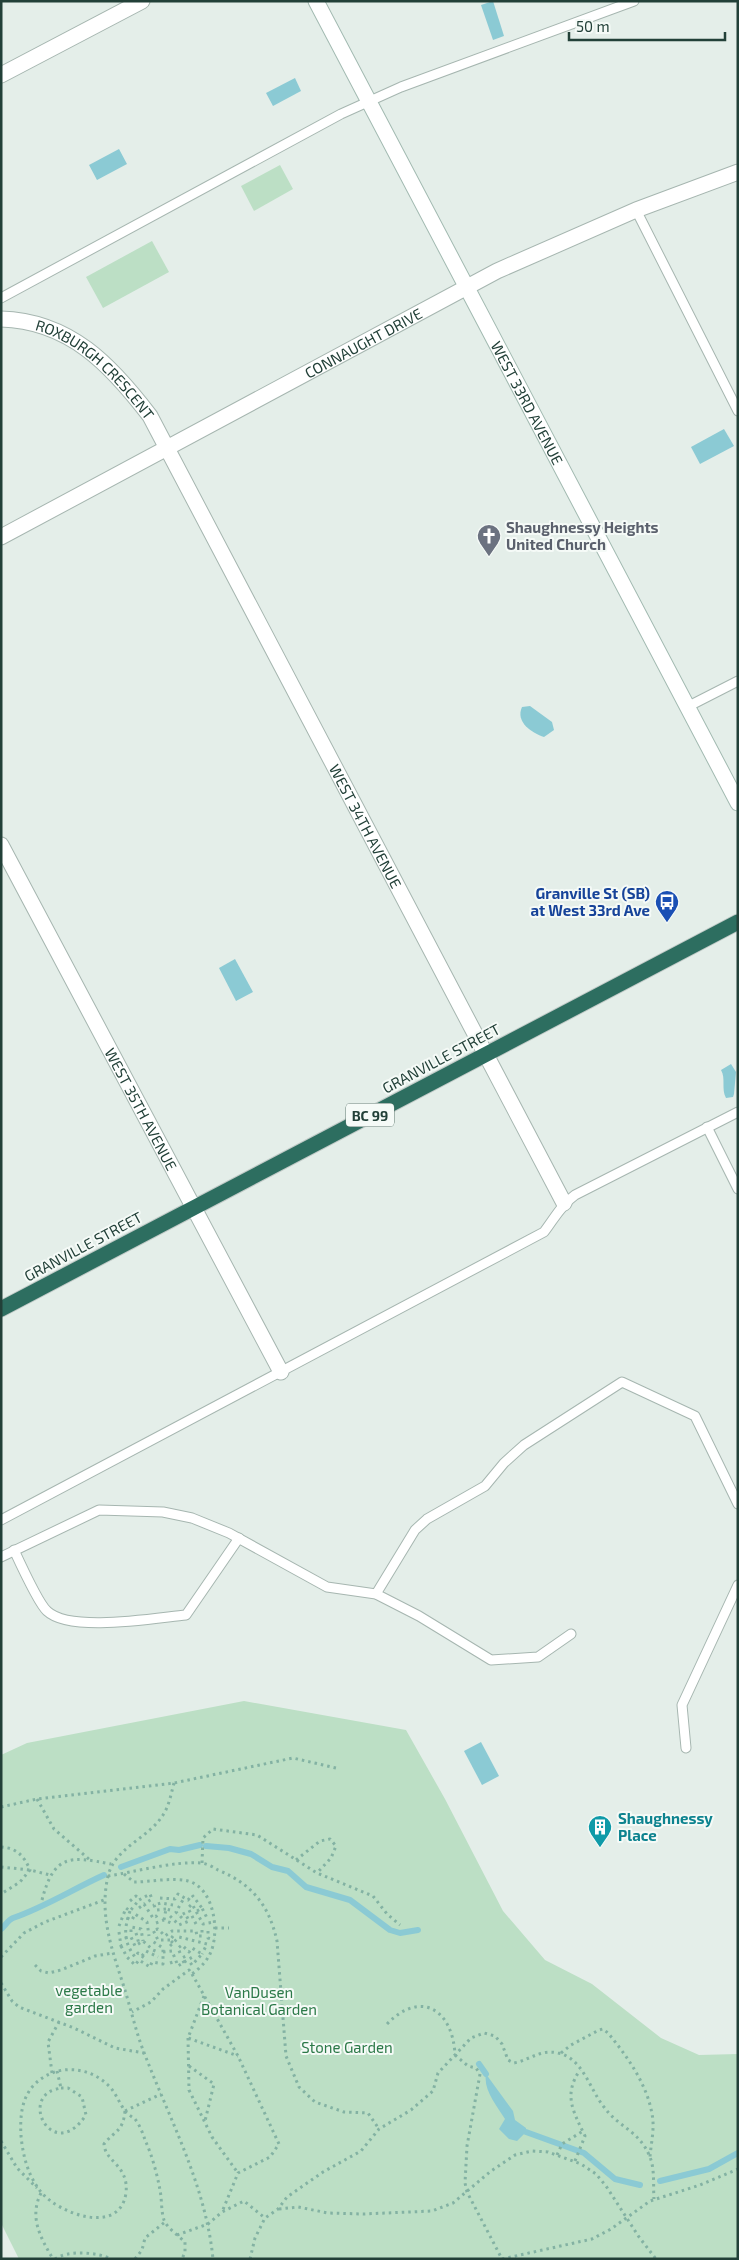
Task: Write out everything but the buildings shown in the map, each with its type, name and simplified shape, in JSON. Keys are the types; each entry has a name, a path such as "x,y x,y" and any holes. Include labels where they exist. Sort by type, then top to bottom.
{"highway":[{"name":"GRANVILLE STREET","path":"1,1309 738,922"}],"street":[{"path":"1,76 142,1"},
{"name":"WEST 33RD AVENUE","path":"316,1 738,803"},
{"name":"CONNAUGHT DRIVE","path":"1,537 497,271 636,210 738,172"},
{"name":"ROXBURGH CRESCENT","path":"1,318 50,328 93,352 130,389 150,416 168,449"},
{"name":"WEST 34TH AVENUE","path":"168,449 564,1203"},
{"name":"WEST 35TH AVENUE","path":"1,845 192,1208 281,1372"}],"lane":[{"path":"1,298 341,114 402,87 634,1"},
{"path":"636,210 738,411"},
{"path":"687,707 738,681"},
{"path":"1,1520 544,1232 557,1216 564,1203 575,1195 738,1112"},
{"path":"707,1127 738,1189"},
{"path":"376,1594 415,1530 427,1519 485,1486 504,1463 524,1445 622,1382 695,1416 738,1504"},
{"path":"1,1557 99,1510 162,1512 192,1518 239,1538 327,1587 376,1594 419,1616 491,1660 538,1657 571,1634"},
{"path":"14,1550 47,1611 64,1620 88,1623 186,1615 239,1538"},
{"path":"686,1748 682,1705 738,1586"}],"path":[{"path":"1,1807 37,1799 174,1784 293,1758 336,1768"},
{"path":"174,1784 170,1801 162,1816 111,1864 104,1900 108,1938 144,2053 185,2150 208,2224 214,2259"},
{"path":"37,1799 54,1829 85,1853 91,1860"},
{"path":"202,1863 203,1838 213,1829 257,1835 317,1873 373,1896 387,1914 400,1925"},
{"path":"296,1860 320,1841 330,1839 336,1846 331,1858 317,1873"},
{"path":"1,1847 10,1848 24,1857 30,1870"},
{"path":"42,1900 50,1875 60,1864 75,1860 91,1860 111,1864"},
{"path":"108,1876 187,1863 202,1863 243,1883 264,1904 273,1923 277,1941 286,2056 299,2087 315,2102 344,2112 368,2113 379,2129"},
{"path":"1,1867 30,1870 50,1875"},
{"path":"1,1894 20,1882 30,1870"},
{"path":"124,1873 134,1882 183,1881 195,1884 208,1899 215,1928 214,1940 206,1960 192,1974"},
{"path":"140,1908 152,1899 150,1894 139,1900 130,1911 127,1918 126,1944 135,1956 138,1953 147,1960"},
{"path":"160,1898 175,1899 178,1894 188,1900 192,1896 202,1908 207,1918"},
{"path":"130,1901 136,1896 139,1900"},
{"path":"170,1916 179,1925 189,1921 185,1913 180,1917 176,1912 184,1898"},
{"path":"1,1957 24,1933 44,1922 104,1900"},
{"path":"170,1910 156,1910 154,1905 161,1903 173,1905"},
{"path":"144,1904 153,1918 156,1916 157,1922 164,1920 172,1924 174,1919"},
{"path":"196,1924 187,1907 192,1904 203,1924 214,1922"},
{"path":"119,1926 126,1908 130,1911"},
{"path":"197,1910 202,1908"},
{"path":"164,1920 166,1909"},
{"path":"127,1918 132,1920 135,1914 147,1922 149,1936"},
{"path":"136,1928 137,1923"},
{"path":"131,1932 131,1927 141,1929 143,1942 158,1952"},
{"path":"215,1928 229,1928"},
{"path":"188,1961 192,1965 202,1954 207,1944 179,1937 172,1945 172,1938 158,1940 153,1930 158,1929 165,1936 172,1931 196,1931 197,1936 202,1936 202,1930 208,1930 208,1938 214,1940"},
{"path":"119,1932 121,1946 135,1965 139,1960 150,1967 152,1962 163,1964 163,1948 152,1941"},
{"path":"136,1933 139,1944"},
{"path":"126,1938 131,1937 135,1946 143,1942"},
{"path":"121,1946 126,1944"},
{"path":"180,1953 178,1948 182,1945 189,1952 192,1948 202,1954"},
{"path":"142,1956 144,1950 158,1957"},
{"path":"163,1952 172,1951 178,1966 194,1956"},
{"path":"35,1965 41,1971 49,1973 95,1956 113,1953"},
{"path":"169,1957 174,1956"},
{"path":"184,1963 182,1958 186,1956"},
{"path":"170,1963 176,1961"},
{"path":"132,2012 151,2002 163,1989 189,1970 238,2056 280,2144 270,2157 238,2173 222,2212"},
{"path":"1,1983 15,2005 59,2022 115,2048 144,2053"},
{"path":"204,1995 188,2038 189,2090 212,2137 238,2173"},
{"path":"387,2024 399,2012 416,2007 429,2008 445,2019 454,2039 455,2055 468,2066 476,2068 480,2074 467,2146 465,2183 467,2192 502,2259 592,2238 612,2229 627,2216 654,2199 700,2185 738,2169"},
{"path":"52,2072 48,2042 59,2022"},
{"path":"561,2053 571,2045 601,2030 608,2033 633,2067 650,2106 653,2122 650,2157 653,2170 654,2199"},
{"path":"278,2210 287,2197 323,2172 361,2151 379,2129 411,2110 432,2091 438,2073 455,2055 472,2038 484,2033 495,2036 502,2044 508,2060 514,2063 536,2054 561,2053 580,2070 592,2085 603,2106 632,2130 650,2157"},
{"path":"188,2038 238,2056"},
{"path":"188,2066 214,2084 205,2122"},
{"path":"41,2193 28,2171 20,2124 22,2109 30,2090 38,2081 57,2071 78,2070 101,2079 119,2099 125,2111 136,2120 146,2141 160,2190 165,2222 185,2242 182,2259"},
{"path":"575,2162 585,2136 575,2114 570,2092 580,2070"},
{"path":"57,2071 61,2088"},
{"path":"61,2088 68,2088 82,2097 86,2115 76,2128 58,2134 50,2131 44,2124 41,2107 43,2098 50,2091 61,2088"},
{"path":"125,2111 161,2094"},
{"path":"1,2141 17,2168 41,2193 60,2207 76,2214 105,2218 118,2211 125,2195 124,2176 121,2168 106,2152 104,2144 119,2130 125,2111"},
{"path":"557,2155 561,2145 583,2131"},
{"path":"250,2259 255,2238 265,2218 278,2210 298,2207 328,2213 363,2214 432,2211 453,2203 491,2171 515,2155 532,2151 557,2155 582,2164 601,2180 656,2259"},
{"path":"41,2193 36,2201 35,2211 41,2237 54,2259 68,2254 105,2256 111,2259"},
{"path":"177,2235 208,2224 222,2212 244,2201 265,2218"},
{"path":"135,2259 142,2250 145,2238 165,2222"}],"green space":[{"path":"280,165 293,189 254,211 241,186"},
{"path":"152,241 169,272 103,308 86,277"},
{"name":"VanDusen Botanical Garden","path":"244,1701 406,1730 445,1799 503,1911 545,1960 592,1984 661,2038 699,2055 738,2054 738,2259 19,2259 1,2223 1,1755 27,1743"}],"water":[{"path":"493,1 504,36 493,40 481,5"},
{"path":"295,78 301,91 273,106 266,93"},
{"path":"119,149 127,164 97,180 89,165"},
{"path":"724,429 734,446 700,464 691,447"},
{"path":"530,706 552,722 554,730 544,737 530,730 523,722 520,712 522,707"},
{"path":"235,959 253,992 236,1001 219,968"},
{"path":"731,1064 736,1072 734,1094 733,1097 726,1098 721,1070"},
{"path":"481,1742 499,1776 482,1785 464,1751"},
{"path":"486,2074 513,2111 515,2120 526,2128 526,2132 517,2141 509,2139 499,2129 505,2119 489,2092"}],"waterway":[{"path":"121,1867 170,1849 179,1850 200,1845"},
{"path":"206,1846 229,1848 251,1854 272,1867 288,1871 306,1887 350,1900 390,1930 400,1933 418,1930"},
{"path":"1,1929 11,1919 104,1875"},
{"path":"479,2064 486,2074"},
{"path":"526,2132 584,2153 615,2179 640,2185"},
{"path":"660,2181 709,2169 738,2153"}],"place":[{"name":"Shaughnessy Heights United Church","path":"489,557"},
{"name":"Granville St (SB) at West 33rd Ave","path":"667,923"},
{"name":"Shaughnessy Place","path":"600,1848"}],"park label":[{"name":"vegetable garden","path":"89,1998"},
{"name":"Stone Garden","path":"347,2047"}]}
